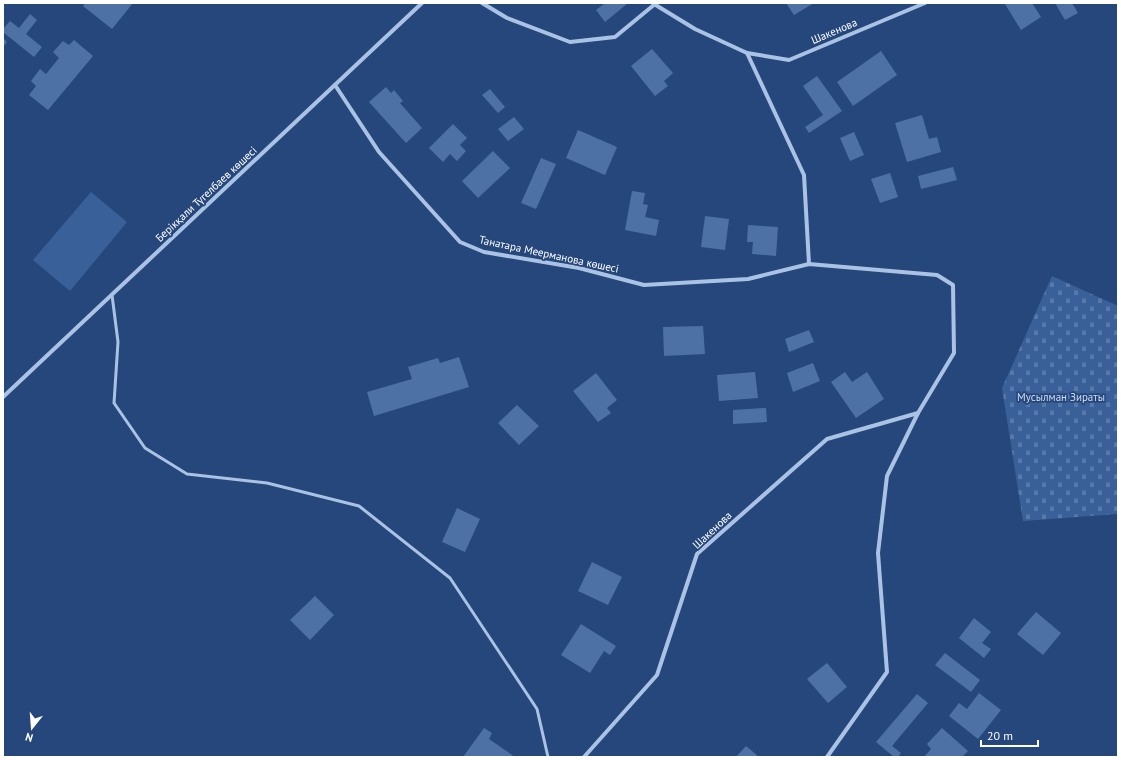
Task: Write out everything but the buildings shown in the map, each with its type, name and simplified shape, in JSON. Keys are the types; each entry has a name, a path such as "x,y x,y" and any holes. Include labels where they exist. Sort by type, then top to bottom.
{"street":[{"name":"Берікқали Түгелбаев көшесі","path":"3,397 422,3"},
{"path":"482,3 507,18 570,42 614,37 655,4 695,29 747,53 804,175 809,264"},
{"name":"Шакенова","path":"747,53 789,60 925,3"},
{"name":"Танатара Меерманова көшесі","path":"335,85 379,152 460,242 484,252 578,268 644,285 748,279 809,264 937,275 953,285 954,353 918,413 887,476 878,553 887,672 827,757"},
{"name":"Шакенова","path":"584,757 657,675 698,554 827,440 918,413"}],"lane":[{"path":"112,295 118,342 114,403 145,448 187,474 267,483 359,506 450,578 538,709 548,757"}],"green space":[{"path":"91,192 127,222 70,291 33,260"},
{"name":"Мусылман Зираты","path":"1052,276 1118,306 1118,514 1023,521 1002,388"}]}
